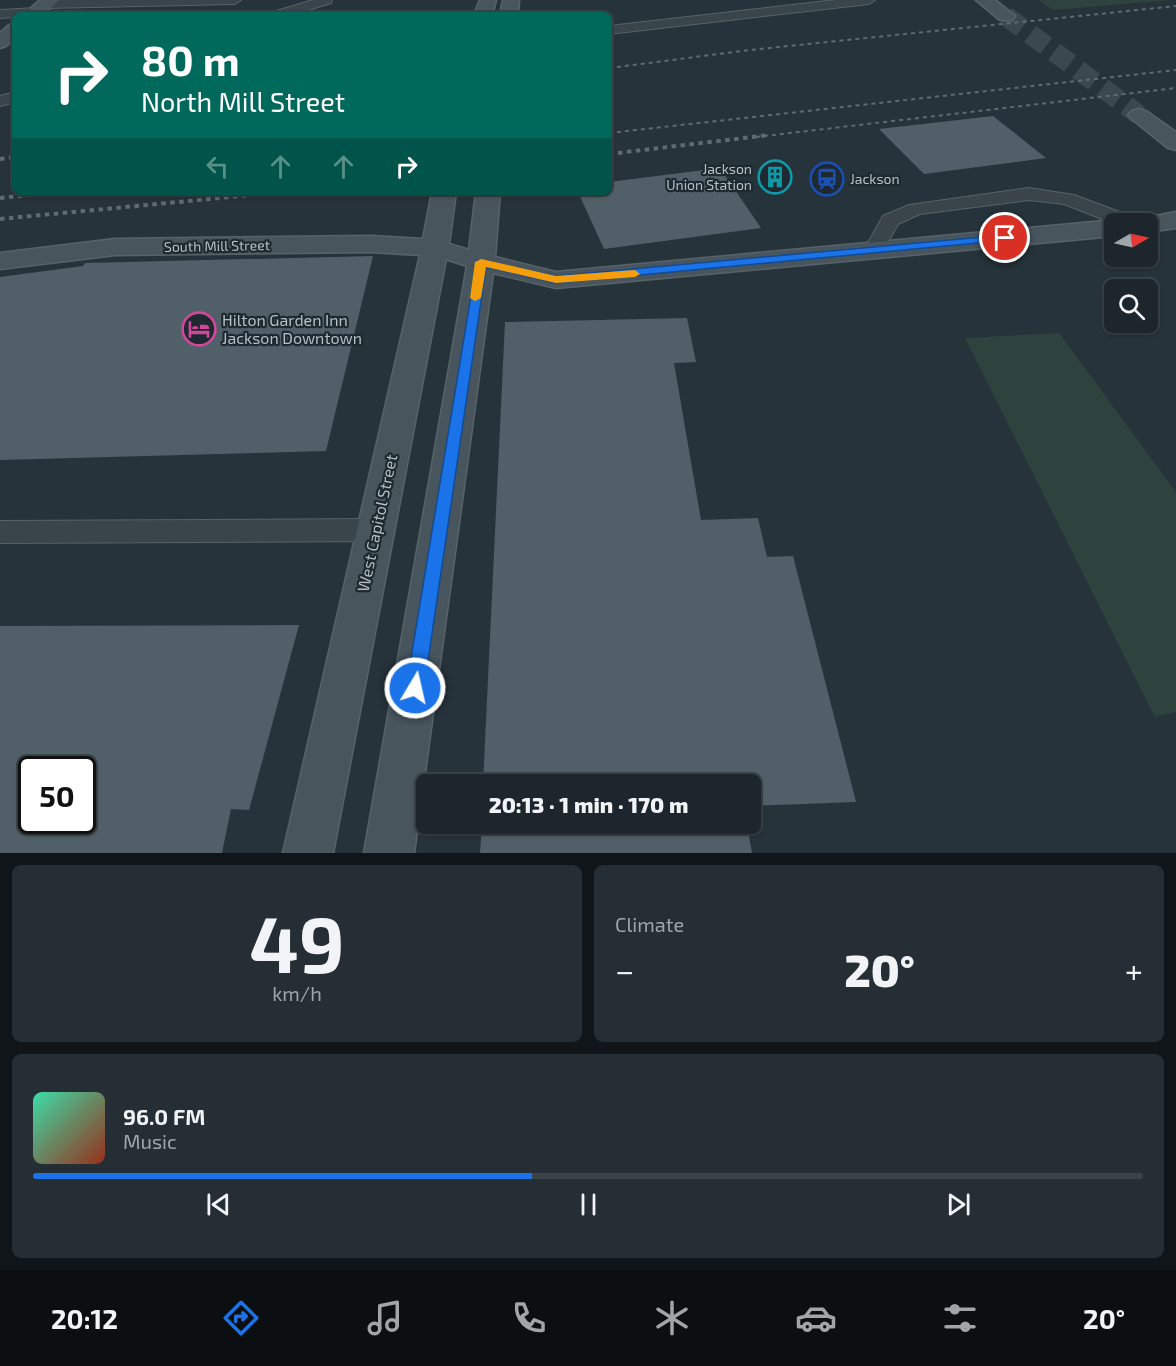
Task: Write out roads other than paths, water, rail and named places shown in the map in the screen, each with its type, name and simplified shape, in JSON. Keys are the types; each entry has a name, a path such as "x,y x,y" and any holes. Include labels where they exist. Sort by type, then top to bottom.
{"main road":[{"path":"984,0 1006,16"},
{"path":"0,42 12,32"},
{"path":"1139,115 1176,143"},
{"name":"West Capitol Street","path":"308,853 435,248 444,195"},
{"path":"389,853 481,262 488,195"},
{"path":"1158,223 1176,220"},
{"name":"South Mill Street","path":"0,261 115,247 371,244 435,248 556,280 1104,229"}],"lane":[{"path":"14,12 131,2 235,0"},
{"path":"288,12 326,0"},
{"path":"612,30 869,0"},
{"path":"874,250 890,220 916,208 1029,194 1066,199 1104,213"},
{"path":"0,532 375,530"}],"tunnel":[{"path":"1006,16 1139,115"}],"railway":[{"path":"612,68 750,50 1176,6"},
{"path":"612,133 1176,70"},
{"path":"756,137 1176,88"},
{"path":"612,154 769,135"},
{"path":"0,159 12,157"},
{"path":"0,198 30,195"},
{"path":"0,219 252,195"}],"place":[{"name":"Jackson Union Station","path":"775,177"},
{"name":"Jackson","path":"827,179"},
{"name":"Hilton Garden Inn Jackson Downtown","path":"199,329"}]}
